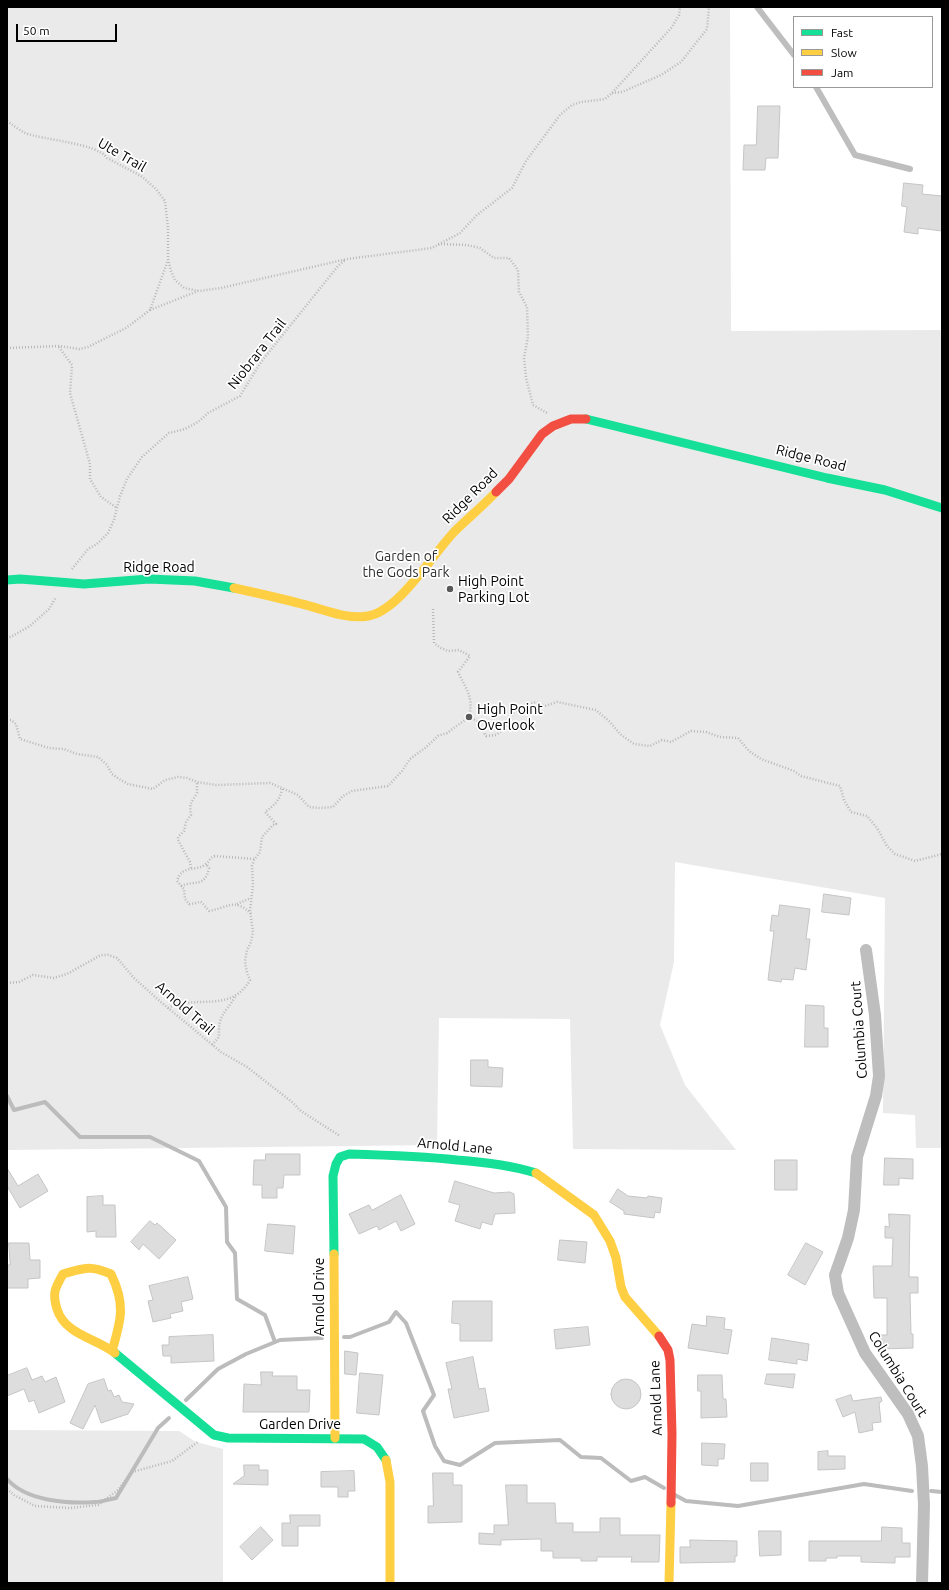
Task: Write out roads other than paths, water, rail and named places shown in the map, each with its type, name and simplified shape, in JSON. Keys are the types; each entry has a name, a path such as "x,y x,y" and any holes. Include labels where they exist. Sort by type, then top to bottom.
{"street":[{"name":"Ridge Road","path":"7,570 20,578 34,582 67,584 149,579 195,581 269,595 350,616 368,616 380,612 392,603 416,578 454,532 479,510 509,478 542,434 553,426 571,419 588,419 827,478 885,490 942,508"},
{"name":"Ridge Road","path":"7,580 20,578"},
{"name":"Columbia Court","path":"866,950 875,1015 879,1076 876,1096 857,1157 854,1210 848,1238 835,1275 838,1293 865,1354 908,1414 918,1436 922,1466 923,1498 922,1583"},
{"name":"Arnold Lane","path":"340,1157 349,1154 417,1156 494,1163 517,1167 536,1173 594,1215 610,1242 616,1258 621,1287 625,1298 662,1340 668,1350 670,1360 672,1434 669,1583"},
{"name":"Arnold Drive","path":"335,1438 333,1176 336,1164 340,1157"},
{"path":"87,1267 99,1268 111,1274 118,1288 121,1319 112,1351 76,1332 66,1324 59,1315 55,1307 54,1298 55,1290 64,1274 87,1267"},
{"name":"Garden Drive","path":"112,1351 214,1435 228,1438 364,1439 376,1445 384,1454 390,1482 390,1583"}],"lane":[{"path":"757,7 793,54"},
{"path":"817,88 855,155 910,169"}],"waterway":[{"path":"7,1096 14,1110 45,1102 80,1137 150,1137 199,1161 226,1207 227,1242 235,1253 237,1299 265,1315 275,1342"},
{"path":"344,1337 350,1337 389,1322 396,1312 406,1323 434,1395 423,1411 435,1446 444,1461 460,1465 495,1443 560,1440 581,1457 601,1458 631,1481 645,1477 664,1488"},
{"path":"186,1400 218,1369 246,1354 280,1340 322,1338"},
{"path":"7,1479 25,1492 48,1500 100,1502 116,1498 158,1428 169,1418"},
{"path":"675,1495 686,1501 738,1506 864,1484 912,1491"},
{"path":"931,1491 942,1492"}],"place":[{"name":"High Point Parking Lot","path":"450,589"},
{"name":"High Point Overlook","path":"469,717"}],"park label":[{"name":"Garden of the Gods Park","path":"406,564"}]}
